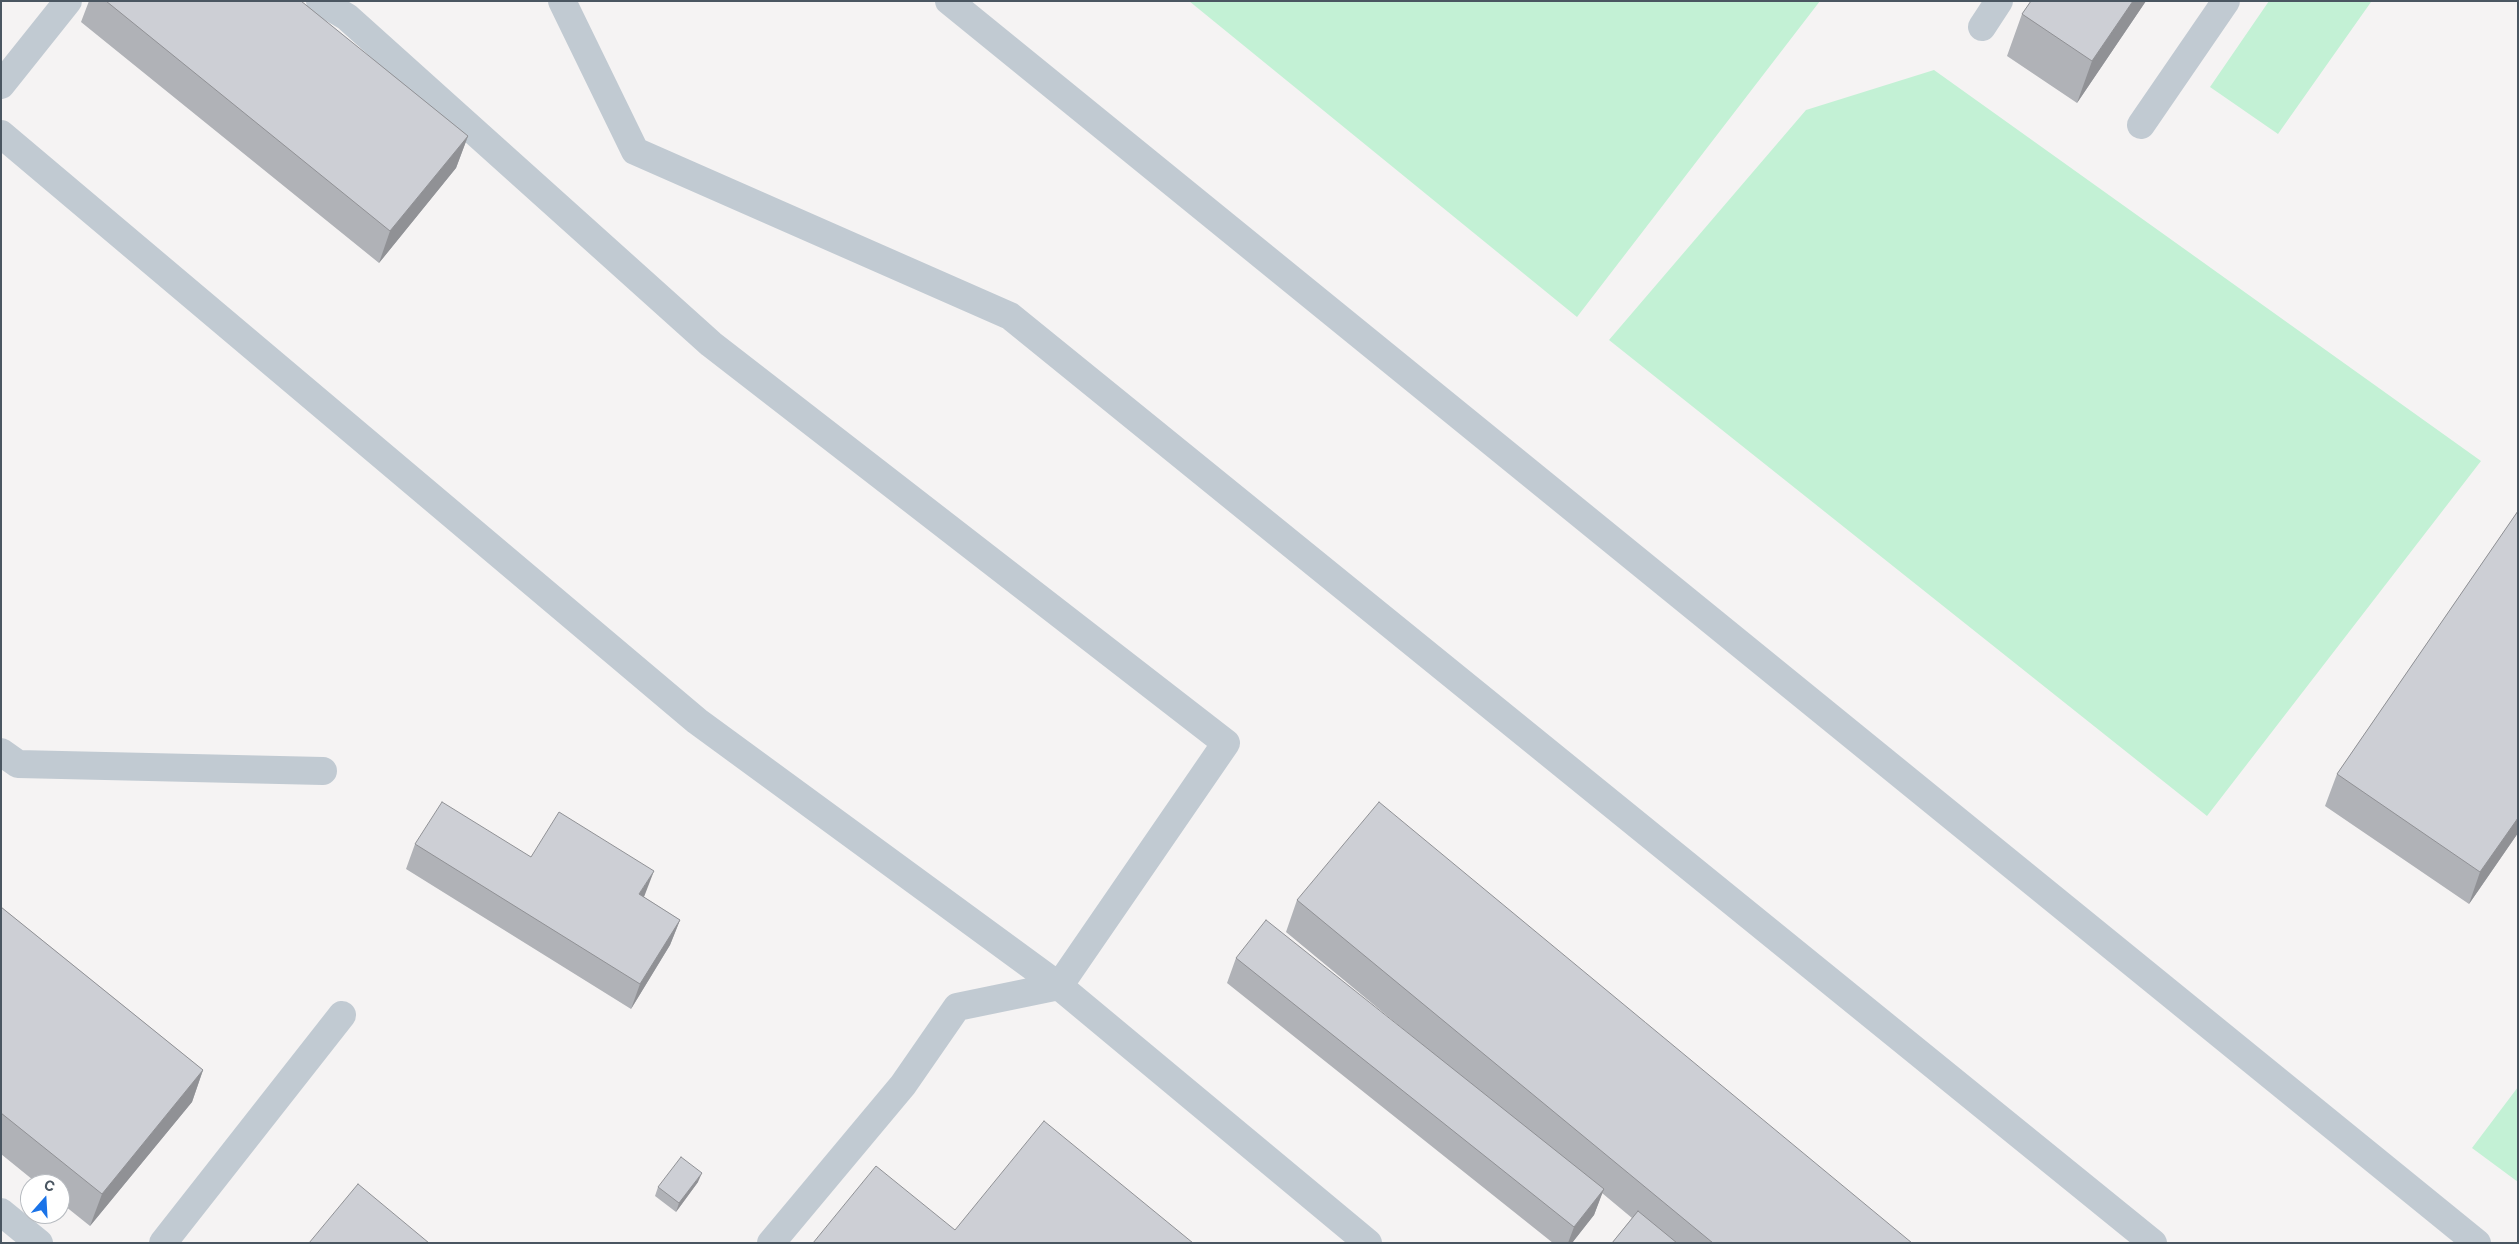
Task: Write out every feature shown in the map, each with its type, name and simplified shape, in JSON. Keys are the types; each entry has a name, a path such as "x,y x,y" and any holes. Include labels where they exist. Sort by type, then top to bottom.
{"lane":[{"path":"1,85 68,1"},
{"path":"320,1 347,17 711,344 1226,743 1059,986 957,1007 903,1085 771,1243"},
{"path":"562,1 635,150 1010,316 2153,1243"},
{"path":"949,1 2477,1243"},
{"path":"1982,27 1999,1"},
{"path":"2141,125 2226,1"},
{"path":"1,134 697,721 1059,986 1368,1243"},
{"path":"1,752 18,764 323,771"},
{"path":"163,1243 342,1015"},
{"path":"1,1212 39,1243"}],"green space":[{"path":"1189,1 1820,1 1577,317"},
{"path":"2269,1 2371,2 2278,134 2210,87"},
{"path":"1934,70 2481,461 2207,816 1609,340 1806,110"},
{"path":"2518,1087 2518,1182 2472,1148"}],"building":[{"path":"106,1 301,1 468,136 390,231"},
{"path":"2031,1 2133,1 2092,61 2022,14"},
{"path":"2518,511 2518,818 2480,872 2337,774"},
{"path":"442,802 531,857 559,812 654,871 639,894 680,920 640,984 415,844"},
{"path":"1379,802 1912,1243 1713,1243 1297,900"},
{"path":"1,907 203,1070 102,1194 1,1113"},
{"path":"1266,920 1604,1189 1574,1227 1236,958"},
{"path":"1044,1121 1193,1243 813,1243 876,1166 955,1230"},
{"path":"681,1157 702,1173 679,1203 658,1187"},
{"path":"358,1184 429,1243 309,1243"},
{"path":"1638,1211 1677,1243 1612,1243"}]}
